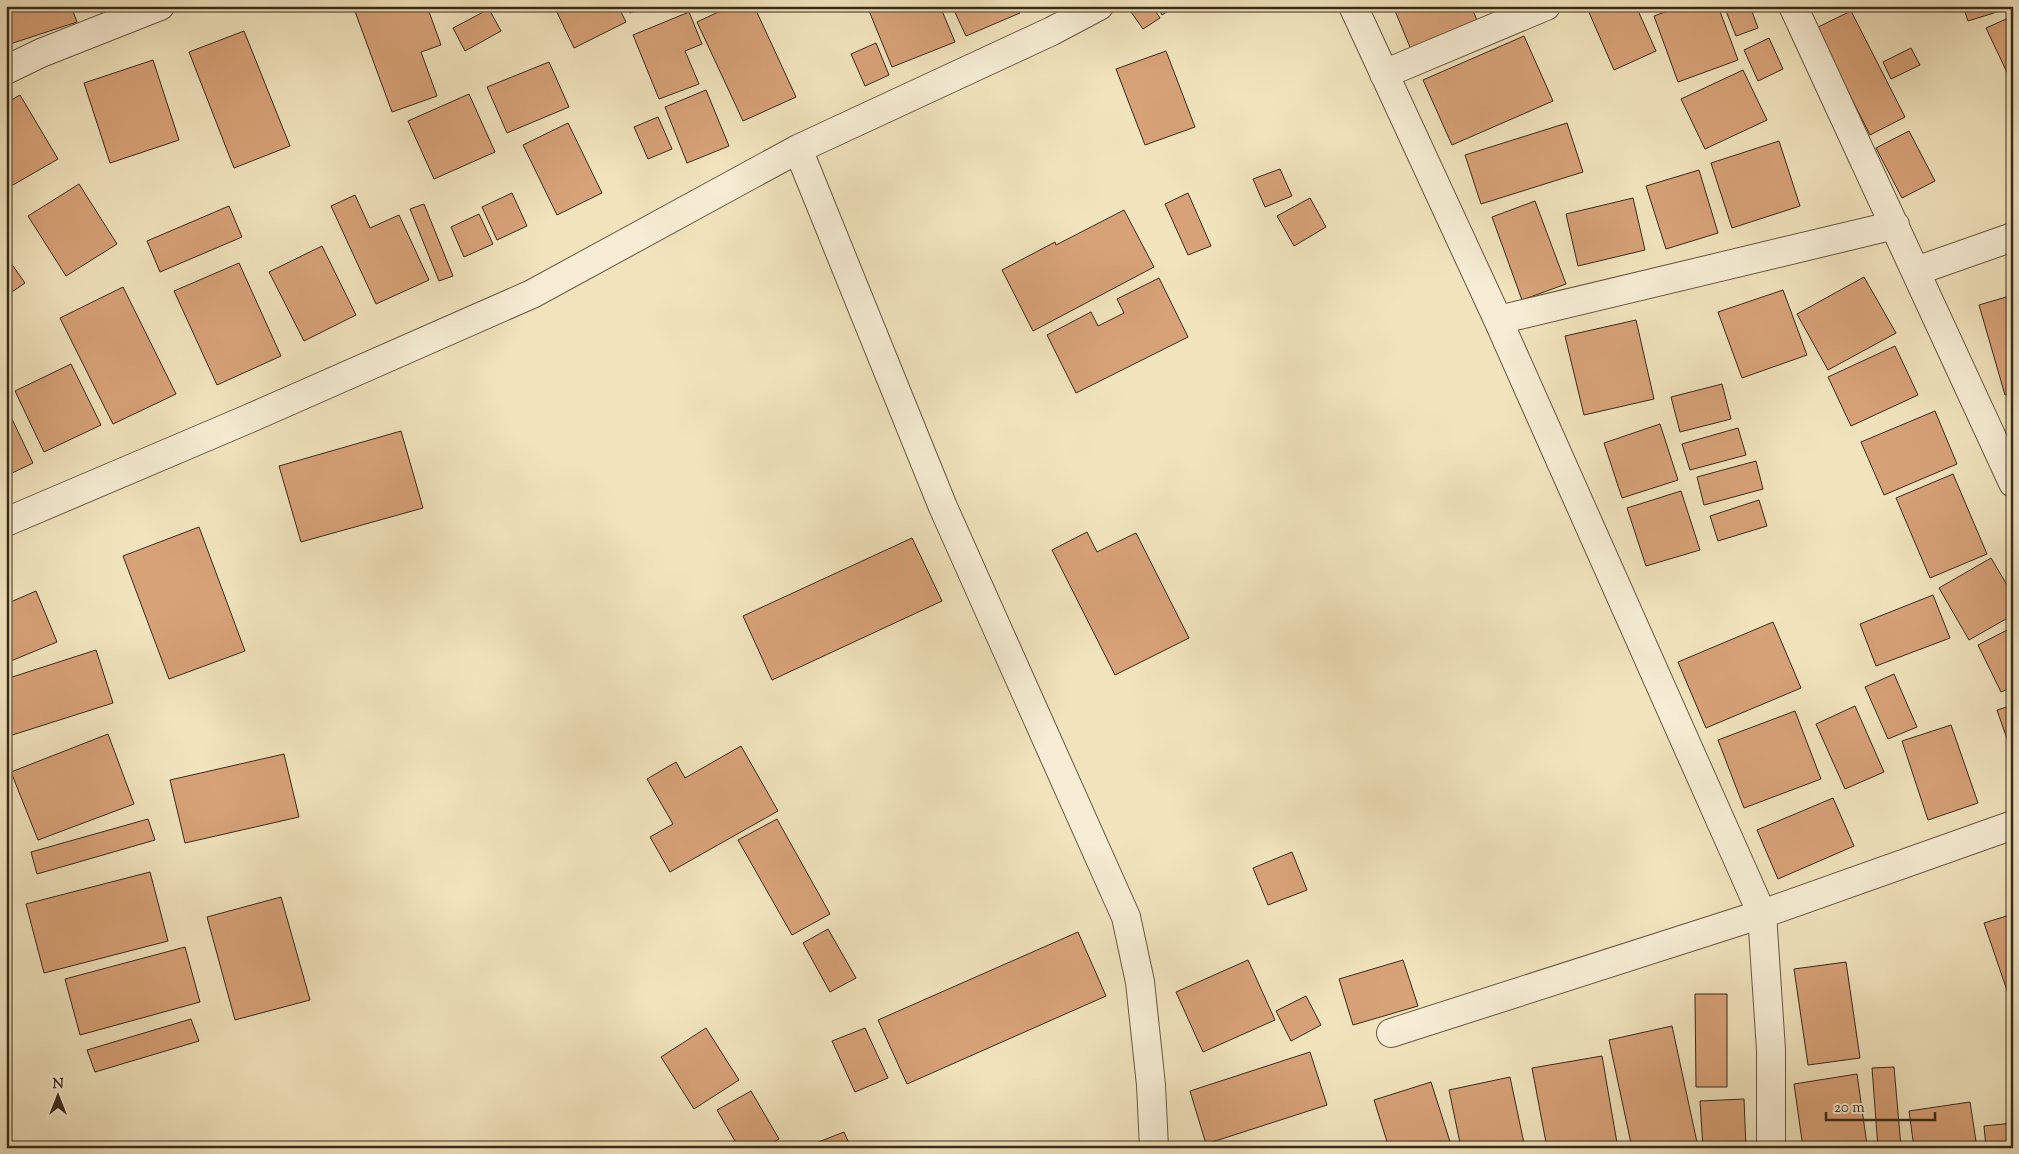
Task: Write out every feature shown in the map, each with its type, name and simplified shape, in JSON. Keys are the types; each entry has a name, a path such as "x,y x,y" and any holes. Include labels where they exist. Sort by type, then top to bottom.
{"street":[{"path":"6,70 41,53 160,6"},
{"path":"6,522 248,419 532,294 798,149 1052,31 1099,6"},
{"path":"1353,6 1498,320 1762,914 1771,1050 1771,1148"},
{"path":"1384,74 1546,6"},
{"path":"1793,6 2013,483"},
{"path":"798,149 943,507 1126,917 1140,982 1151,1085 1154,1148"},
{"path":"1498,320 1895,225"},
{"path":"1916,271 2013,237"},
{"path":"1391,1033 1762,914 2013,826"}],"building":[{"path":"6,6 71,6 77,22 10,44 6,33"},
{"path":"353,6 427,6 441,45 421,52 437,96 392,112"},
{"path":"554,6 618,6 626,22 574,48"},
{"path":"627,6 647,6 630,13"},
{"path":"731,6 754,6 796,97 743,121 697,22"},
{"path":"867,6 940,6 955,42 892,67"},
{"path":"952,6 1017,6 1020,13 966,36"},
{"path":"1141,6 1152,6 1160,18 1143,29 1131,12"},
{"path":"1157,6 1176,6 1162,15"},
{"path":"1393,6 1471,6 1479,25 1412,52"},
{"path":"1597,6 1636,6 1656,51 1614,70 1588,10"},
{"path":"1681,6 1718,6 1738,60 1678,82 1654,16"},
{"path":"1724,6 1750,6 1758,28 1736,36"},
{"path":"1963,6 2013,6 2013,7 1968,21"},
{"path":"489,9 501,31 465,51 453,28"},
{"path":"1851,11 1905,117 1870,135 1816,28"},
{"path":"689,12 702,44 685,51 699,84 659,99 633,35"},
{"path":"2013,16 2013,85 1986,28"},
{"path":"244,31 290,146 234,168 189,52"},
{"path":"1524,36 1553,101 1452,145 1423,80"},
{"path":"1769,38 1783,69 1758,81 1744,50"},
{"path":"876,43 889,75 865,86 851,54"},
{"path":"1911,48 1920,65 1891,79 1883,62"},
{"path":"1166,51 1195,127 1145,145 1116,69"},
{"path":"153,60 179,140 110,163 84,83"},
{"path":"549,62 569,107 507,133 487,87"},
{"path":"1743,70 1767,120 1705,149 1681,99"},
{"path":"706,90 729,146 687,163 665,107"},
{"path":"469,94 495,152 434,179 408,121"},
{"path":"20,95 58,159 6,189 6,103"},
{"path":"658,117 672,149 648,159 634,127"},
{"path":"568,123 602,193 557,215 523,145"},
{"path":"1567,123 1583,172 1481,204 1465,155"},
{"path":"1909,131 1935,181 1902,198 1876,148"},
{"path":"1779,141 1800,206 1732,228 1711,163"},
{"path":"1280,169 1292,196 1265,207 1253,179"},
{"path":"1699,170 1718,233 1666,249 1646,186"},
{"path":"79,184 117,244 66,276 28,216"},
{"path":"512,193 527,226 497,240 482,207"},
{"path":"1188,193 1211,246 1188,255 1165,204"},
{"path":"355,195 370,228 399,215 429,280 376,304 331,206"},
{"path":"1310,198 1326,227 1294,246 1277,216"},
{"path":"1633,198 1645,250 1578,266 1566,214"},
{"path":"1535,201 1566,284 1522,300 1492,217"},
{"path":"424,204 453,276 439,281 410,209"},
{"path":"229,206 242,237 160,272 147,241"},
{"path":"1124,210 1154,267 1033,331 1002,270 1055,242 1056,245"},
{"path":"479,214 493,244 464,257 451,227"},
{"path":"322,246 356,315 304,341 269,272"},
{"path":"6,256 25,283 6,296"},
{"path":"239,263 281,356 217,385 174,291"},
{"path":"1864,277 1896,333 1828,370 1797,314"},
{"path":"1159,278 1188,337 1076,393 1047,335 1091,312 1098,326 1124,313 1117,299"},
{"path":"123,287 176,394 113,424 60,318"},
{"path":"1783,290 1807,355 1742,378 1718,312"},
{"path":"2013,295 2013,393 2005,395 1979,305"},
{"path":"1636,320 1654,399 1584,415 1565,336"},
{"path":"1895,346 1918,395 1851,426 1828,377"},
{"path":"71,364 101,425 44,452 15,391"},
{"path":"1722,384 1731,419 1680,432 1671,397"},
{"path":"1935,411 1957,464 1884,495 1861,442"},
{"path":"11,417 33,463 6,476 6,419"},
{"path":"1660,424 1678,480 1622,498 1604,443"},
{"path":"1738,428 1746,455 1690,470 1682,444"},
{"path":"401,431 423,508 301,542 279,466"},
{"path":"1756,461 1763,489 1704,505 1697,477"},
{"path":"1953,474 1987,554 1930,578 1896,498"},
{"path":"1681,491 1700,550 1646,566 1627,508"},
{"path":"1759,500 1767,526 1718,541 1710,516"},
{"path":"199,527 245,651 169,679 123,556"},
{"path":"1087,532 1097,552 1136,533 1189,638 1115,675 1052,550"},
{"path":"912,538 942,601 772,680 743,616"},
{"path":"1991,558 2013,595 2013,615 1969,640 1939,588"},
{"path":"36,591 57,642 6,663 6,604"},
{"path":"1933,595 1950,638 1876,666 1860,624"},
{"path":"1773,622 1801,688 1706,728 1678,662"},
{"path":"2013,627 2013,687 2001,692 1978,645"},
{"path":"96,650 113,703 6,737 6,679"},
{"path":"1894,674 1917,727 1888,739 1865,687"},
{"path":"2013,705 2013,756 1997,710"},
{"path":"1855,706 1884,772 1845,789 1816,724"},
{"path":"1795,711 1821,779 1744,808 1718,740"},
{"path":"1951,725 1978,803 1928,820 1902,741"},
{"path":"108,734 134,804 38,840 11,772"},
{"path":"741,746 778,811 670,872 650,837 673,824 647,779 676,762 685,778"},
{"path":"284,754 299,817 185,843 170,780"},
{"path":"1833,798 1854,846 1778,879 1757,830"},
{"path":"148,819 155,840 37,874 31,852"},
{"path":"777,819 830,914 792,935 738,840"},
{"path":"1292,852 1307,890 1268,905 1253,868"},
{"path":"150,872 168,941 44,973 26,904"},
{"path":"281,897 310,1000 235,1020 207,917"},
{"path":"2013,914 2013,1008 1984,923"},
{"path":"828,929 856,978 830,992 803,943"},
{"path":"1078,932 1106,996 907,1084 878,1020"},
{"path":"185,947 200,1002 80,1035 65,979"},
{"path":"1248,960 1275,1020 1203,1052 1176,992"},
{"path":"1403,960 1418,1006 1353,1025 1339,979"},
{"path":"1846,962 1860,1058 1808,1065 1794,969"},
{"path":"1695,994 1727,994 1727,1087 1696,1087"},
{"path":"1306,996 1321,1025 1291,1041 1276,1011"},
{"path":"191,1019 199,1041 95,1072 87,1050"},
{"path":"1672,1026 1698,1147 1632,1148 1609,1040"},
{"path":"706,1028 739,1080 694,1109 661,1057"},
{"path":"865,1028 888,1078 855,1092 832,1041"},
{"path":"1310,1052 1327,1105 1206,1144 1190,1091"},
{"path":"1602,1056 1617,1143 1590,1148 1547,1148 1532,1068"},
{"path":"1894,1067 1901,1147 1878,1148 1872,1068"},
{"path":"1857,1074 1867,1145 1847,1148 1803,1148 1794,1084"},
{"path":"1510,1077 1525,1148 1461,1148 1449,1090"},
{"path":"1431,1082 1452,1148 1389,1148 1374,1100"},
{"path":"751,1091 779,1139 765,1148 739,1148 717,1110"},
{"path":"1744,1099 1746,1148 1703,1148 1700,1101"},
{"path":"1970,1102 1977,1148 1914,1148 1909,1111"},
{"path":"2013,1123 2013,1148 1986,1148 1984,1126"},
{"path":"844,1132 851,1148 803,1148"}]}
